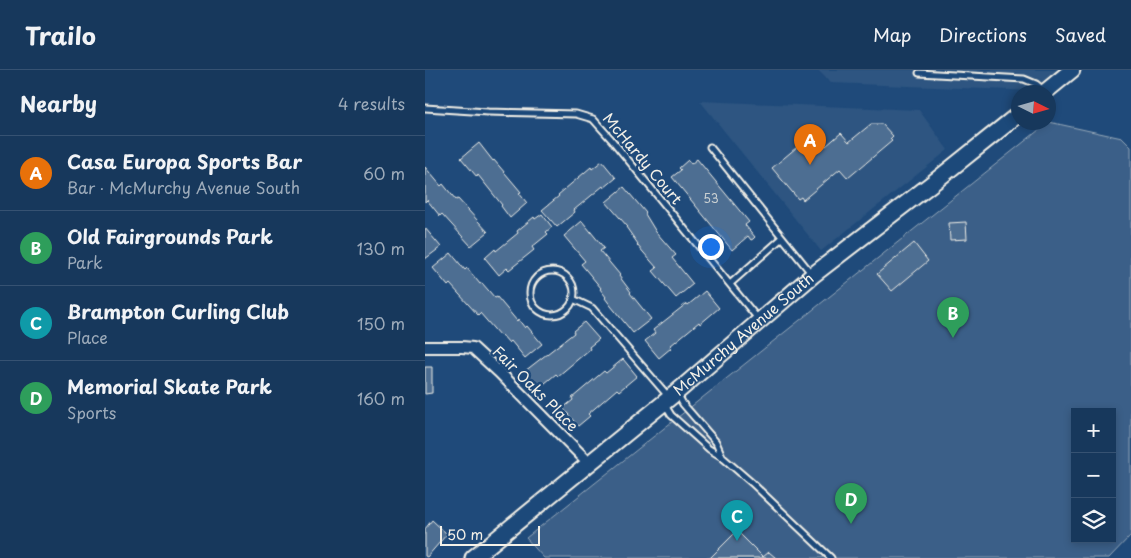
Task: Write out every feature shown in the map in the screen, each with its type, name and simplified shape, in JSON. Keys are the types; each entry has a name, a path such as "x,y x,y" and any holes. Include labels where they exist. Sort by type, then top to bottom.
{"street":[{"path":"1053,85 1071,70"},
{"name":"McMurchy Avenue South","path":"473,558 670,398 813,275 1011,120"},
{"name":"Fair Oaks Place","path":"425,347 462,346 473,348 589,463"}],"lane":[{"path":"919,72 1024,80 1037,85"},
{"name":"McHardy Court","path":"425,108 576,114 593,119 760,321"},
{"path":"711,147 813,275"},
{"path":"730,284 782,238"},
{"path":"554,271 562,273 573,286 573,299 566,310 558,314 541,313 531,300 530,291 532,283 537,276 545,272 554,271"},
{"path":"573,299 591,308 670,398 683,404 716,442 722,457"},
{"path":"670,398 671,414 709,450 722,457 831,558"}],"shaded area":[{"path":"818,70 1058,70 1042,85 1011,85 1011,90 831,83"},
{"path":"700,101 919,110 948,150 821,251"},
{"path":"1056,124 1122,138 1131,147 1131,535 1109,558 544,558 526,538 1039,130 1056,130"}],"building":[{"path":"871,124 882,124 893,136 890,139 892,141 848,178 840,169 803,200 801,197 798,199 772,168 815,132 826,146 841,133 849,142"},
{"path":"479,143 521,192 519,193 527,203 510,218 478,175 477,177 461,158"},
{"path":"697,159 749,222 745,225 755,237 753,239 751,240 748,236 732,250 672,177 681,170 679,168 688,160 691,164"},
{"path":"602,161 616,178 604,188 603,186 574,210 575,212 557,227 542,210 591,167 592,169"},
{"path":"425,167 441,186 443,184 488,232 471,246 442,214 440,216 427,200 425,202"},
{"path":"624,187 646,213 656,232 676,255 672,258 693,284 676,298 653,271 657,268 637,245 627,226 606,202"},
{"path":"542,214 552,227 546,232 548,234 532,247 534,250 509,270 507,268 499,275 485,258 518,233 517,231 534,217 535,219"},
{"path":"582,221 604,248 600,251 620,275 630,293 651,319 633,333 605,298 601,288 581,264 585,261 564,236"},
{"path":"966,222 967,239 950,240 949,223"},
{"path":"425,228 441,247 425,259"},
{"path":"914,243 928,261 892,291 877,274"},
{"path":"451,253 465,270 467,268 480,284 482,283 495,298 497,297 517,321 518,319 525,328 527,326 542,344 525,358 511,341 509,343 502,335 500,336 480,313 478,315 450,284 448,286 433,268"},
{"path":"705,291 719,308 670,346 671,348 659,358 645,341 655,333 653,330"},
{"path":"584,322 599,339 558,376 556,374 539,388 525,371 574,333 573,331"},
{"path":"623,359 637,376 619,391 617,389 588,414 590,416 578,426 563,408 604,371 606,373"},
{"path":"425,367 432,367 432,393 425,394"},
{"path":"432,520 447,534 427,557 425,556 425,529"},
{"path":"737,531 763,557 769,552 776,558 710,558"}],"place":[{"name":"Casa Europa Sports Bar","path":"810,165"},
{"name":"Old Fairgrounds Park","path":"953,338"},
{"name":"Memorial Skate Park","path":"851,524"},
{"name":"Brampton Curling Club","path":"737,541"}]}
